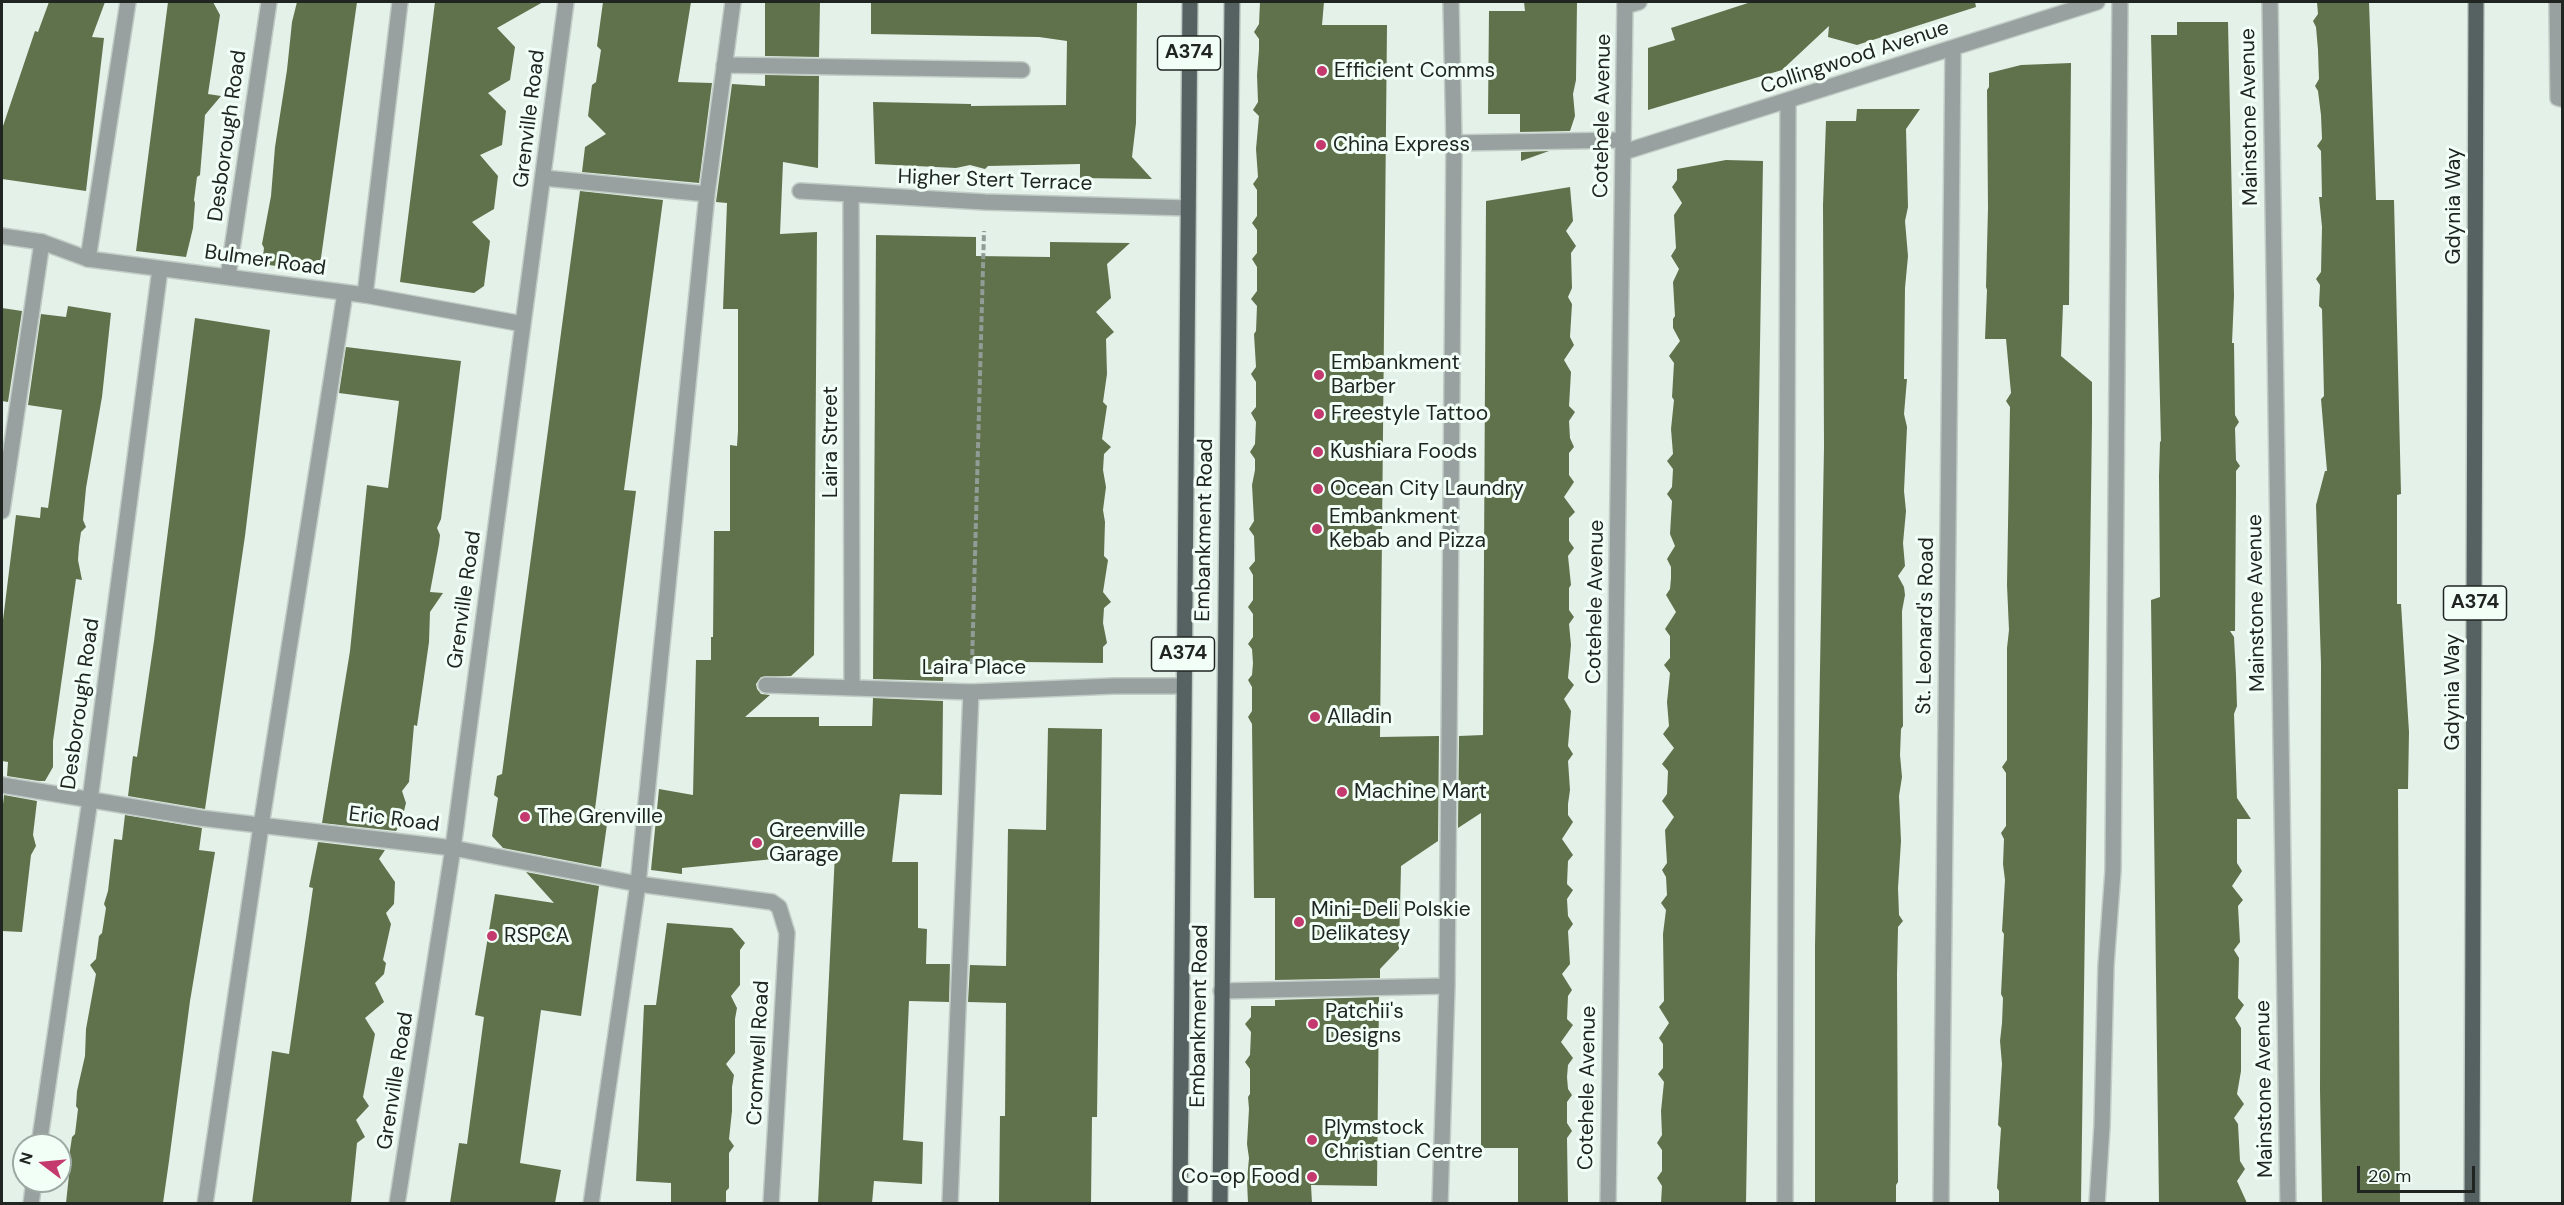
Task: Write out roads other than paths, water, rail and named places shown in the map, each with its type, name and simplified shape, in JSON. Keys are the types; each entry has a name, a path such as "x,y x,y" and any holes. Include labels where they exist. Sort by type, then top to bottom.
{"main road":[{"name":"Embankment Road","path":"1180,1203 1182,686 1190,2"},
{"name":"Embankment Road","path":"1220,1203 1232,2"},
{"name":"Gdynia Way","path":"2472,1203 2476,2"}],"street":[{"path":"88,259 128,2"},
{"name":"Desborough Road","path":"228,276 269,2"},
{"path":"365,294 400,2"},
{"name":"Grenville Road","path":"397,1203 453,848 566,2"},
{"path":"591,1203 638,884 707,194 733,2"},
{"path":"1440,1203 1447,986 1454,143 1451,2"},
{"name":"Collingwood Avenue","path":"1454,143 1624,146 1788,102 2097,2"},
{"path":"2097,1203 2102,1126 2106,965 2113,871 2120,2"},
{"name":"Mainstone Avenue","path":"2270,2 2288,1203"},
{"path":"2557,2 2558,98 2562,99"},
{"name":"Cotehele Avenue","path":"1608,1203 1624,146 1630,3"},
{"name":"St. Leonard's Road","path":"1941,1203 1953,49"},
{"path":"724,65 1022,70"},
{"path":"1785,1203 1788,102"},
{"path":"544,178 707,194"},
{"name":"Higher Stert Terrace","path":"800,191 985,202 1188,208"},
{"name":"Laira Street","path":"851,195 852,687"},
{"name":"Bulmer Road","path":"2,237 42,242 88,259 365,294 523,324"},
{"path":"2,511 42,242"},
{"name":"Desborough Road","path":"41,1133 90,800 160,268"},
{"path":"205,1203 261,825 345,293"},
{"name":"Laira Place","path":"766,685 971,692 1114,686 1182,686"},
{"path":"951,1203 971,692"},
{"name":"Eric Road","path":"2,785 261,825 453,848 638,884 762,899 779,907"},
{"name":"Cromwell Road","path":"771,1203 787,933 779,907"},
{"path":"1221,991 1447,986"}],"place":[{"name":"Efficient Comms","path":"1322,71"},
{"name":"China Express","path":"1321,145"},
{"name":"Embankment Barber","path":"1319,375"},
{"name":"Freestyle Tattoo","path":"1319,414"},
{"name":"Kushiara Foods","path":"1318,452"},
{"name":"Ocean City Laundry","path":"1318,489"},
{"name":"Embankment Kebab and Pizza","path":"1317,529"},
{"name":"Alladin","path":"1315,717"},
{"name":"Machine Mart","path":"1342,792"},
{"name":"The Grenville","path":"525,817"},
{"name":"Greenville Garage","path":"757,843"},
{"name":"Mini-Deli Polskie Delikatesy","path":"1299,922"},
{"name":"RSPCA","path":"492,936"},
{"name":"Patchii's Designs","path":"1313,1024"},
{"name":"Plymstock Christian Centre","path":"1312,1140"},
{"name":"Co-op Food","path":"1312,1177"}]}
